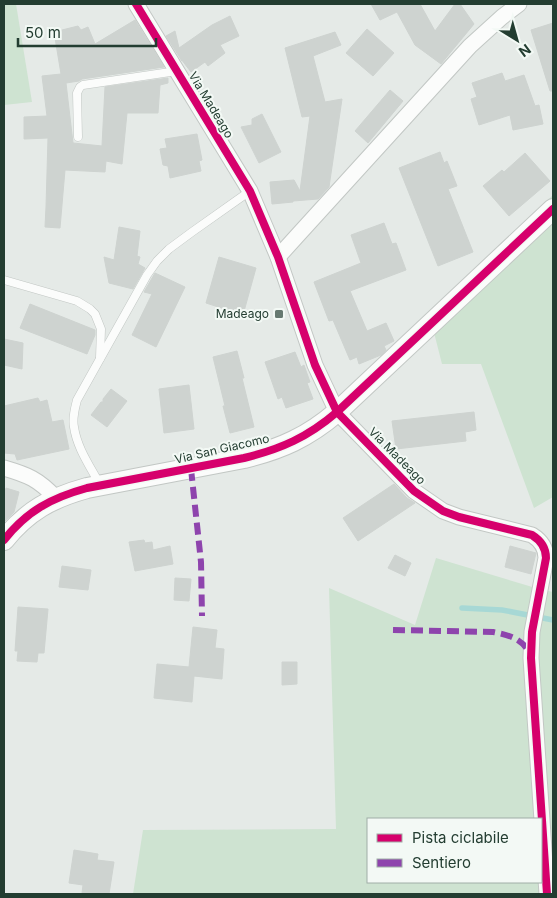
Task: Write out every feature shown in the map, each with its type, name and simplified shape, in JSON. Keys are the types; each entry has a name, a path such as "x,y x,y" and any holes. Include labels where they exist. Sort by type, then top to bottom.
{"street":[{"name":"Via Madeago","path":"136,4 250,192 278,257 316,365 338,412 414,490 442,511 459,517 524,532 532,535 544,547 548,578 537,604 531,658 542,818"},
{"path":"278,257 470,46 502,17 520,4"},
{"name":"Via San Giacomo","path":"4,540 20,521 40,506 71,492 244,458 287,445 305,436 338,412 553,209"},
{"path":"4,468 25,474 37,480 56,498"},
{"name":"Via Madeago","path":"542,823 547,894"}],"lane":[{"name":"Via Madeago","path":"78,137 77,94 83,85 177,71"},
{"path":"100,486 77,441 73,426 77,400 147,275 157,261 169,249 250,192"},
{"path":"4,280 77,301 90,309 95,314 101,329 100,360"}],"green space":[{"path":"4,4 16,4 32,102 4,105"},
{"path":"553,195 553,497 534,508 481,364 442,364 429,313"},
{"path":"436,558 553,592 553,894 133,894 143,830 336,829 329,588 415,625"}],"building":[{"path":"371,4 420,4 435,31 455,4 460,4 474,24 441,64 415,45 397,12 380,20"},
{"path":"230,16 239,36 220,45 225,53 208,66 205,62 191,72 166,36 175,31 179,48 212,25"},
{"path":"135,20 164,67 66,83 73,143 102,146 105,87 168,78 168,83 160,85 158,113 127,113 122,164 106,161 105,172 65,170 60,228 45,227 48,138 24,139 24,117 47,116 42,76 61,74 54,32 78,26 81,30 88,27 95,44"},
{"path":"553,23 553,91 550,91 531,30"},
{"path":"367,29 394,53 373,76 346,53"},
{"path":"335,32 341,45 313,56 325,102 342,99 329,187 318,199 272,204 270,182 294,180 300,191 310,116 302,117 285,48"},
{"path":"502,73 505,81 524,75 535,106 539,105 543,124 513,130 510,115 479,125 471,99 477,97 472,83"},
{"path":"390,90 403,101 368,143 355,131"},
{"path":"262,114 281,152 259,163 241,127 252,125 252,119"},
{"path":"197,134 202,160 199,161 201,171 170,178 168,166 163,165 160,149 167,148 165,139"},
{"path":"440,152 444,163 447,161 457,186 448,189 473,252 438,266 399,168"},
{"path":"525,153 550,181 509,216 483,186 502,170 504,172"},
{"path":"384,223 392,244 396,243 406,270 350,291 367,331 386,323 394,341 384,346 386,350 381,355 359,364 357,357 350,360 333,320 329,321 314,282 361,263 351,235"},
{"path":"119,227 140,231 137,256 140,257 138,264 145,268 133,289 109,283 104,257 114,260"},
{"path":"219,257 256,268 243,315 206,303"},
{"path":"155,273 185,287 156,347 132,335 152,294 144,292"},
{"path":"30,304 95,330 95,335 87,354 20,328"},
{"path":"4,339 23,343 22,369 4,365"},
{"path":"237,351 254,427 230,433 213,357"},
{"path":"295,352 301,367 304,365 310,382 307,383 313,399 286,408 282,397 278,399 265,362"},
{"path":"189,385 194,429 164,433 159,389"},
{"path":"111,389 127,401 107,427 91,415 103,402 103,399"},
{"path":"38,398 40,402 47,400 52,422 63,420 69,449 17,460 15,454 4,453 4,406"},
{"path":"474,412 476,430 465,432 466,441 396,449 392,421"},
{"path":"394,484 407,498 415,503 358,541 343,518"},
{"path":"6,488 19,492 14,512 4,522 4,496"},
{"path":"144,540 145,543 152,542 153,550 170,546 173,564 135,571 129,542"},
{"path":"510,546 536,553 531,574 505,567"},
{"path":"395,555 411,563 405,576 388,568"},
{"path":"62,566 91,570 88,590 59,587"},
{"path":"175,578 191,579 189,601 174,600"},
{"path":"18,607 48,609 44,653 38,653 37,662 17,661 18,651 15,651"},
{"path":"193,627 217,630 215,648 224,649 222,679 194,676 192,702 154,698 157,664 189,667"},
{"path":"282,662 297,662 297,684 282,685"},
{"path":"74,850 98,854 97,860 114,862 109,894 82,893 83,885 69,883"}],"waterway":[{"path":"462,608 502,610 553,620"}],"marked path":[{"path":"191,469 201,562 202,616"},
{"path":"393,630 493,632 510,636 520,641 530,655"}],"cycle path":[{"path":"136,4 250,191 278,257 315,365 337,412 414,491 443,511 459,517 532,535 544,547 546,558 532,632 531,658 542,818"},
{"path":"4,540 31,513 62,496 87,488 244,458 270,451 305,435 337,412 553,209"},
{"path":"542,820 547,894"}],"place":[{"name":"Madeago","path":"279,314"}]}
